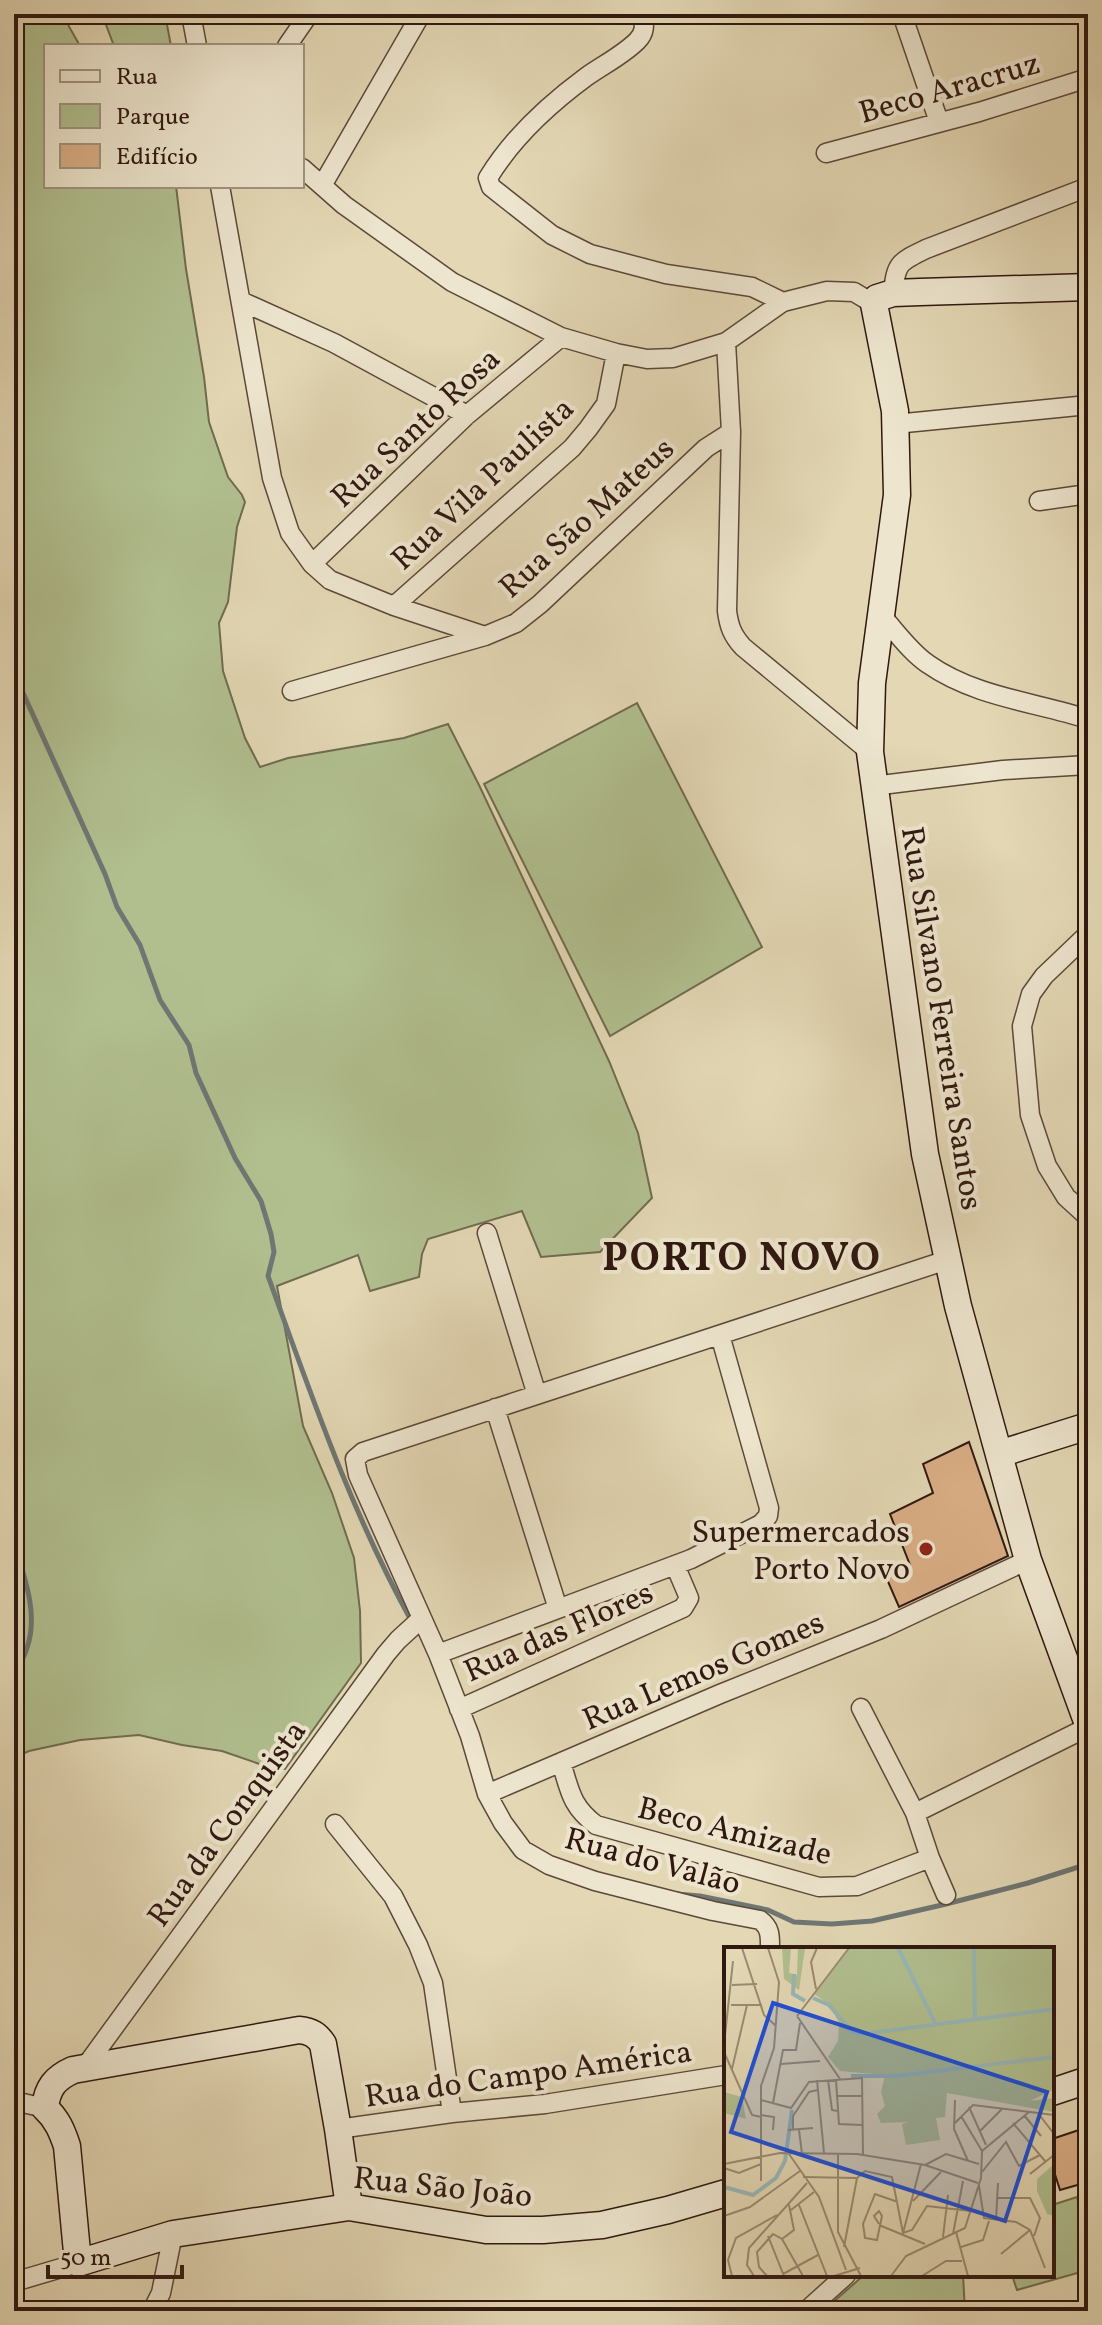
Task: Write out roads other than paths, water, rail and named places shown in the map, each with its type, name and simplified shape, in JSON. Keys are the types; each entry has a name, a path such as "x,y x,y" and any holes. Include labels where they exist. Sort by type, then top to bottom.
{"street":[{"path":"288,44 309,14"},
{"path":"323,184 421,14"},
{"path":"640,14 644,20 644,32 638,41 583,79 530,124 495,166 488,178 491,187 552,235 590,254 666,274 752,287 783,302"},
{"path":"902,14 939,122"},
{"path":"193,16 197,44"},
{"name":"Beco Aracruz","path":"826,153 979,112 1088,78"},
{"path":"304,170 344,205 452,282 561,337 647,359 673,358 726,342 783,302 827,291 854,292 884,299 1088,287"},
{"path":"884,299 895,269 902,261 1088,187"},
{"path":"220,188 272,478 290,533 312,564 330,580 394,606 485,636"},
{"name":"Rua Silvano Ferreira Santos","path":"884,299 895,424 897,495 872,683 870,752 925,1154 947,1260 1028,1560 1088,1725"},
{"path":"241,301 334,343 467,415"},
{"name":"Rua Santo Rosa","path":"312,564 467,415 561,337"},
{"path":"726,342 731,432 729,627 743,647 870,752"},
{"name":"Rua Vila Paulista","path":"394,606 580,439 606,404 616,353"},
{"path":"895,424 1088,405"},
{"name":"Rua São Mateus","path":"292,691 485,636 516,623 706,448 731,432"},
{"path":"1039,501 1088,494"},
{"path":"880,614 925,663 953,679 989,693 1088,719"},
{"path":"873,786 1003,770 1088,765"},
{"path":"1088,934 1044,976 1031,994 1022,1026 1030,1115 1047,1166 1066,1197 1088,1217"},
{"path":"487,1233 537,1395"},
{"path":"558,1609 495,1408 947,1260"},
{"path":"438,1654 675,1565 761,1524 768,1516 769,1508 720,1335"},
{"name":"Rua do Valão","path":"495,1408 363,1452 355,1459 358,1475 438,1654 487,1794 523,1850 549,1865 595,1881 760,1920 770,1932 770,1947"},
{"path":"999,1454 1088,1426"},
{"name":"Rua Lemos Gomes","path":"487,1794 881,1629 1028,1560"},
{"name":"Rua das Flores","path":"459,1709 683,1608 689,1598 675,1565"},
{"name":"Rua da Conquista","path":"85,2067 386,1654 422,1618"},
{"path":"861,1708 915,1813 946,1895"},
{"path":"915,1813 1088,1725"},
{"name":"Beco Amizade","path":"561,1762 574,1803 581,1814 596,1825 819,1887 857,1886 930,1858"},
{"path":"335,1824 393,1896 418,1945 433,1983 452,2113"},
{"path":"45,2108 46,2095 52,2084 61,2075 85,2067 299,2030 308,2031 323,2044 349,2207"},
{"name":"Rua do Campo América","path":"338,2129 545,2104 724,2075"},
{"path":"1054,2091 1088,2080"},
{"path":"14,2101 45,2108 62,2130 67,2146 78,2263"},
{"name":"Rua São João","path":"14,2282 173,2234 349,2207 486,2230 543,2230 602,2225 724,2194"},
{"path":"152,2311 161,2293 173,2234"},
{"path":"806,2311 844,2277"}],"waterway":[{"path":"14,673 117,907 140,945 160,1000 189,1045 196,1073 235,1158 261,1201 274,1252 268,1276 351,1495 412,1622"},
{"path":"14,1543 31,1609 27,1648 14,1677"},
{"path":"677,1894 768,1910 794,1922 832,1924 872,1921 942,1905 1088,1864"}],"place":[{"name":"Supermercados Porto Novo","path":"926,1549"}],"district":[{"name":"PORTO NOVO","path":"742,1256"}]}
